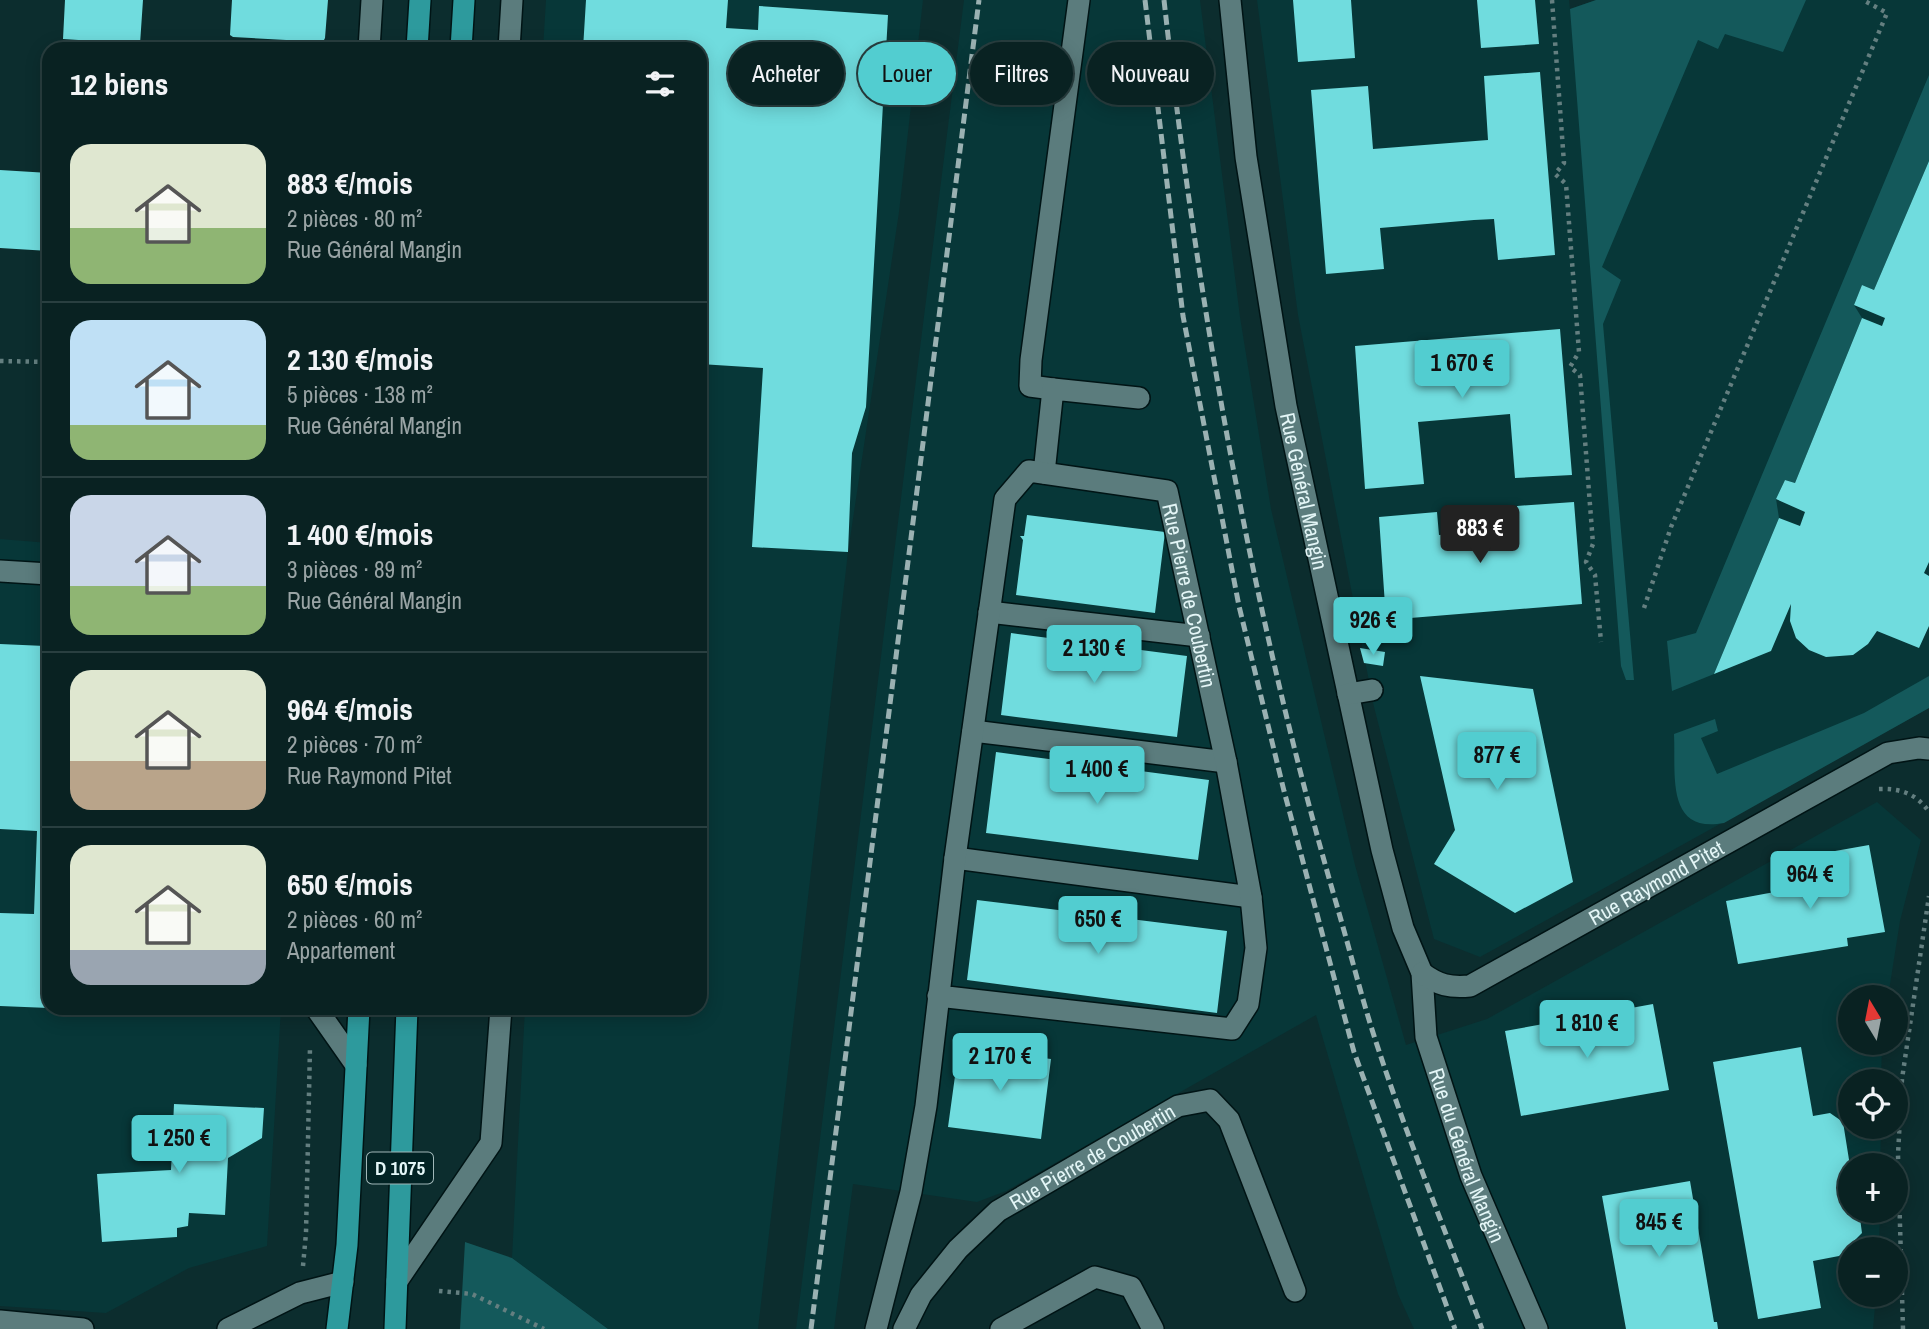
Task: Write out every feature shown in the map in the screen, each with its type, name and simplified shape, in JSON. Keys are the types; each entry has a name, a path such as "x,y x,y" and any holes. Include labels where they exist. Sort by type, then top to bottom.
{"main road":[{"path":"417,42 420,0"},
{"path":"461,42 464,0"},
{"name":"D 1075","path":"337,1329 359,1015"},
{"name":"D 1075","path":"395,1329 407,1015"}],"street":[{"path":"369,42 372,0"},
{"path":"510,42 512,0"},
{"path":"1079,0 1031,360 1030,386 1139,398"},
{"name":"Rue Général Mangin","path":"1230,0 1246,157 1286,406 1385,863 1404,928 1422,973"},
{"path":"876,1329 911,1192 926,1105 955,858 1005,499 1029,471 1044,473 1053,389"},
{"name":"Rue Pierre de Coubertin","path":"938,996 1232,1029 1248,1004 1256,948 1251,897 1226,762 1167,491 1044,473"},
{"path":"0,571 42,574"},
{"path":"989,612 1199,636"},
{"path":"1348,694 1372,690"},
{"path":"973,732 1226,762"},
{"name":"Rue Raymond Pitet","path":"1422,973 1436,984 1454,988 1470,986 1888,753 1919,748 1929,750"},
{"path":"955,858 1251,897"},
{"name":"Rue du Général Mangin","path":"1422,973 1426,1037 1430,1050 1471,1176 1537,1329"},
{"path":"321,1015 356,1065"},
{"path":"397,1282 491,1143 500,1015"},
{"name":"Rue Pierre de Coubertin","path":"904,1329 921,1296 958,1249 998,1211 1178,1107 1210,1100 1229,1120 1295,1291"},
{"path":"1001,1329 1095,1277 1131,1287 1153,1329"},
{"path":"228,1329 300,1293 342,1282"},
{"path":"0,1321 83,1329"}],"path":[{"path":"1552,0 1564,163 1555,174 1566,184 1579,352 1570,367 1580,375 1586,483 1593,544 1586,562 1595,575 1601,642"},
{"path":"1644,608 1671,527 1887,13 1863,0"},
{"path":"0,361 42,362"},
{"path":"1925,806 1929,812"},
{"path":"1903,1329 1898,1155 1902,1079 1929,896"},
{"path":"300,1293 306,1233 310,1034"},
{"path":"439,1291 472,1294 544,1329"}],"shaded area":[{"path":"546,0 923,0 918,42 858,42 858,105 911,105 899,212 848,552 758,1329 608,1329 512,1258 525,1015 707,1015 707,42 543,42"},
{"path":"964,0 1200,0 1205,42 1087,42 1087,105 1213,105 1240,317 1271,509 1355,865 1406,1045 1487,1019 1877,802 1921,840 1900,921 1890,985 1838,985 1838,1055 1882,1055 1881,1069 1838,1069 1838,1139 1881,1139 1880,1153 1838,1153 1838,1223 1880,1223 1879,1237 1838,1237 1838,1307 1875,1307 1873,1329 1414,1329 1398,1294 1316,1015 1006,1191 977,1202 853,1184 834,1329 796,1329 951,105 956,105 956,63"},
{"path":"1257,0 1569,0 1570,9 1596,0 1929,0 1929,708 1480,957 1434,939 1374,707 1298,315"},
{"path":"1596,0 1806,0 1783,52 1725,34 1718,49 1698,40 1602,267 1621,280 1603,324 1634,680 1626,680 1621,666 1570,9"},
{"path":"1929,75 1929,161 1874,290 1862,285 1854,305 1862,318 1795,483 1785,480 1776,499 1779,518 1714,674 1672,691 1667,641 1696,633"},
{"path":"0,539 42,542 42,1015 281,1015 267,1246 189,1268 106,1313 0,1306"},
{"path":"1929,676 1929,708 1724,823 1705,824 1692,819 1683,810 1675,783 1674,734 1715,719 1718,731 1701,738 1717,774 1864,713"},
{"path":"465,1242 512,1258 608,1329 460,1329"}],"building":[{"path":"65,0 143,0 140,42 63,39"},
{"path":"232,0 328,0 325,38 323,42 233,37 230,35"},
{"path":"586,0 728,0 726,28 758,30 759,6 888,15 886,42 858,42 858,105 883,105 866,407 852,453 848,552 752,547 763,368 707,364 707,42 583,42"},
{"path":"1293,0 1351,0 1355,58 1298,62"},
{"path":"1477,0 1535,0 1539,44 1481,48"},
{"path":"1540,72 1555,255 1498,260 1494,219 1474,220 1380,228 1384,269 1326,274 1311,90 1368,86 1373,149 1488,140 1484,76"},
{"path":"1929,161 1929,562 1924,573 1929,576 1929,626 1919,648 1877,631 1868,644 1853,655 1826,657 1809,650 1796,638 1790,621 1791,604 1771,651 1714,674 1779,518 1800,526 1805,512 1776,499 1785,480 1795,483 1862,318 1882,326 1885,318 1854,305 1862,285 1874,290"},
{"path":"0,170 42,173 42,251 0,248"},
{"path":"1560,329 1572,475 1515,478 1510,414 1418,422 1424,484 1365,489 1355,346"},
{"path":"1574,502 1582,604 1386,620 1379,517 1437,512 1439,535 1519,529 1517,506"},
{"path":"1027,515 1165,532 1155,613 1016,595 1023,540 1020,536 1024,536"},
{"path":"1011,633 1187,656 1177,737 1001,715"},
{"path":"0,644 42,646 42,1008 0,1006 0,913 34,914 37,831 0,829"},
{"path":"1360,648 1385,652 1383,666 1364,663"},
{"path":"1420,676 1533,689 1573,882 1515,913 1434,864 1455,830"},
{"path":"996,752 1209,780 1198,860 986,833"},
{"path":"1869,845 1885,932 1847,938 1848,946 1738,964 1726,901 1824,883 1818,854"},
{"path":"977,900 1227,931 1217,1013 967,980"},
{"path":"1653,1004 1669,1090 1521,1116 1505,1031"},
{"path":"959,1047 1051,1059 1041,1139 948,1127"},
{"path":"1801,1047 1813,1116 1830,1113 1838,1119 1838,1139 1846,1139 1848,1153 1838,1153 1838,1223 1861,1223 1862,1233 1858,1237 1838,1237 1838,1256 1813,1261 1821,1308 1758,1319 1713,1062"},
{"path":"174,1104 264,1108 262,1138 228,1158 225,1215 189,1213 188,1226 177,1228 177,1237 102,1242 97,1174 171,1170"},
{"path":"1690,1181 1714,1322 1717,1322 1718,1329 1626,1329 1602,1196"}],"railway":[{"path":"811,1329 979,0"},
{"path":"1145,0 1183,316 1239,606 1284,791 1354,1052 1455,1329"},
{"path":"1164,0 1193,229 1211,343 1253,570 1278,683 1306,795 1373,1033 1403,1121 1482,1329"}]}
